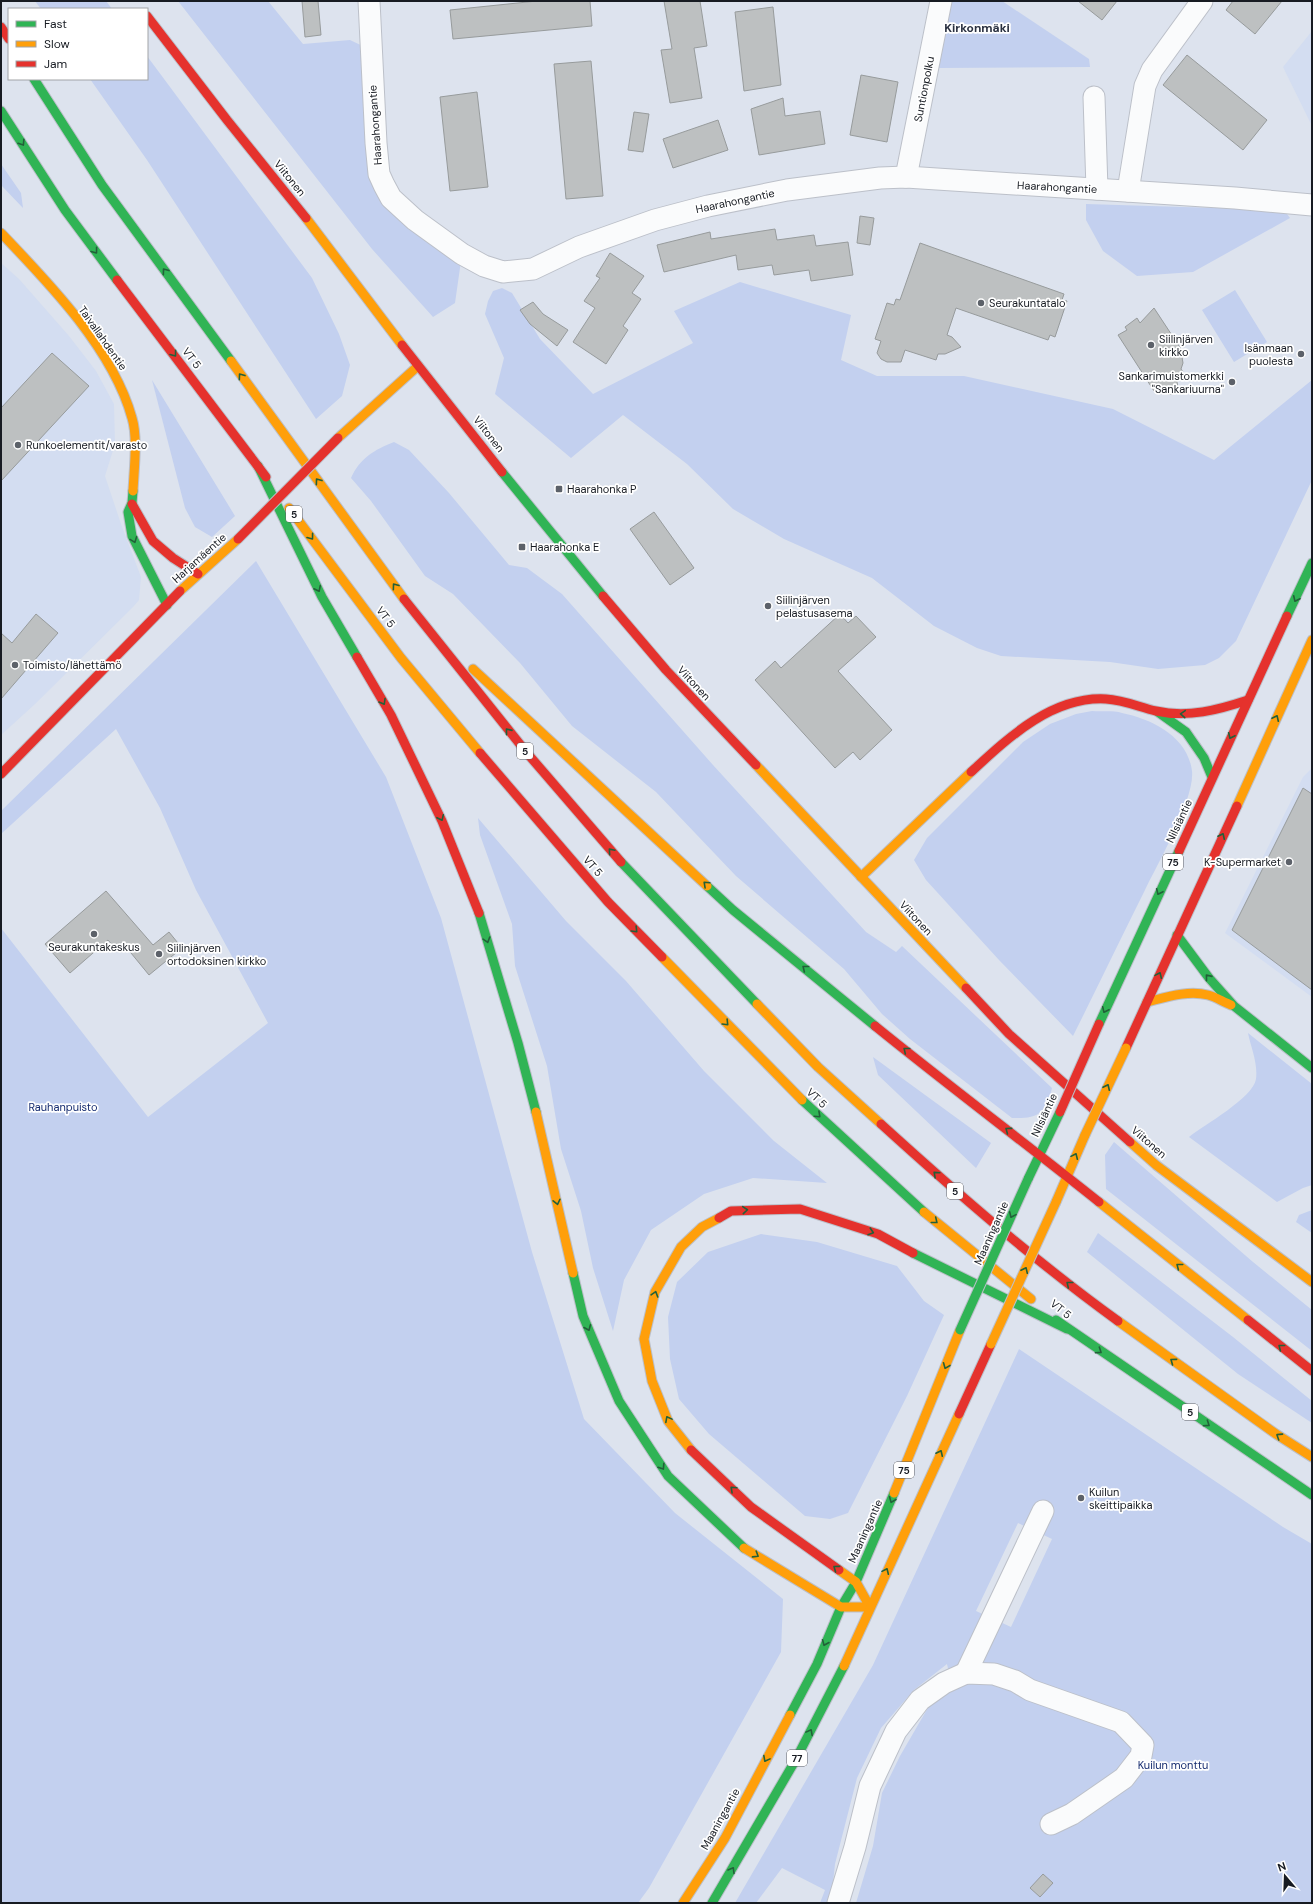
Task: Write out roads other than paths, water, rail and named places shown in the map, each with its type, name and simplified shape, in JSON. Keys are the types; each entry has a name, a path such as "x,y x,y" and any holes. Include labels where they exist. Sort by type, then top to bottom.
{"main road":[{"name":"Viitonen","path":"148,17 227,120 322,238 418,366 580,569 666,670 1009,1034 1156,1165 1312,1282"},
{"path":"1,27 8,38"},
{"name":"5","path":"35,80 102,185 418,618 527,753 637,880 818,1067 949,1186 1088,1299 1276,1434 1312,1457"},
{"name":"VT 5","path":"1,111 65,210 401,658 493,769 608,902 796,1094 924,1212 1067,1329 1312,1495"},
{"name":"Taivallahdentie","path":"1,233 46,280 100,351 120,385 133,419 135,456 132,503 128,512 132,536 167,605"},
{"name":"Harjamäentie","path":"1,774 198,574 238,539 338,438 418,366"},
{"path":"258,466 322,598 394,722 442,821 481,919 526,1073 549,1164 582,1316 619,1401 668,1476 741,1546 841,1607 870,1607 856,1582 751,1507 691,1450 668,1421 652,1381 644,1339 655,1292 681,1248 702,1227 731,1212 763,1209 800,1209 878,1234 928,1261 1067,1329"},
{"path":"132,503 153,541 173,558 198,574"},
{"name":"Nilsiäntie","path":"1039,1154 1060,1112 1212,777 1312,563"},
{"path":"418,618 733,910 938,1077 1039,1154 1312,1371"},
{"name":"75","path":"870,1607 1312,640"},
{"path":"861,877 890,852 981,761 1044,714 1066,705 1099,699 1120,700 1156,710 1184,715 1202,714 1248,700"},
{"path":"1156,710 1186,732 1204,758 1212,777"},
{"path":"1177,935 1209,978 1234,1006 1312,1068"},
{"path":"1147,1002 1166,997 1191,994 1207,995 1234,1006"},
{"name":"Maaningantie","path":"683,1903 725,1838 817,1664 841,1607 856,1582 882,1524 960,1330 1039,1154"},
{"name":"77","path":"712,1903 795,1761 850,1657 870,1607"}],"street":[{"name":"Haarahongantie","path":"369,1 376,143 379,174 384,186 391,198 414,220 462,254 484,266 503,272 533,269 579,247 655,220 708,206 787,190 880,178 906,177 1128,191 1312,205"},
{"name":"Suntionpolku","path":"906,177 941,1"},
{"path":"1128,191 1145,86 1152,70 1202,1"},
{"path":"1094,97 1096,189"},
{"path":"966,1672 1043,1511"},
{"path":"838,1903 855,1847 870,1786 896,1730 920,1700 944,1683 966,1672 994,1674 1015,1681 1030,1690 1121,1722 1143,1745 1141,1756 1124,1778 1072,1814 1052,1824"}],"place":[{"name":"Seurakuntatalo","path":"981,303"},
{"name":"Siilinjärven kirkko","path":"1151,345"},
{"name":"Isänmaan puolesta","path":"1301,354"},
{"name":"Sankarimuistomerkki \"Sankariuurna\"","path":"1232,382"},
{"name":"Runkoelementit/varasto","path":"18,445"},
{"name":"Haarahonka P","path":"559,489"},
{"name":"Haarahonka E","path":"522,547"},
{"name":"Siilinjärven pelastusasema","path":"768,606"},
{"name":"Toimisto/lähettämö","path":"15,665"},
{"name":"K-Supermarket","path":"1289,862"},
{"name":"Seurakuntakeskus","path":"94,934"},
{"name":"Siilinjärven ortodoksinen kirkko","path":"159,954"},
{"name":"Kuilun skeittipaikka","path":"1081,1498"}],"district":[{"name":"Kirkonmäki","path":"977,28"}],"park label":[{"name":"Rauhanpuisto","path":"63,1107"},
{"name":"Kuilun monttu","path":"1173,1765"}]}
